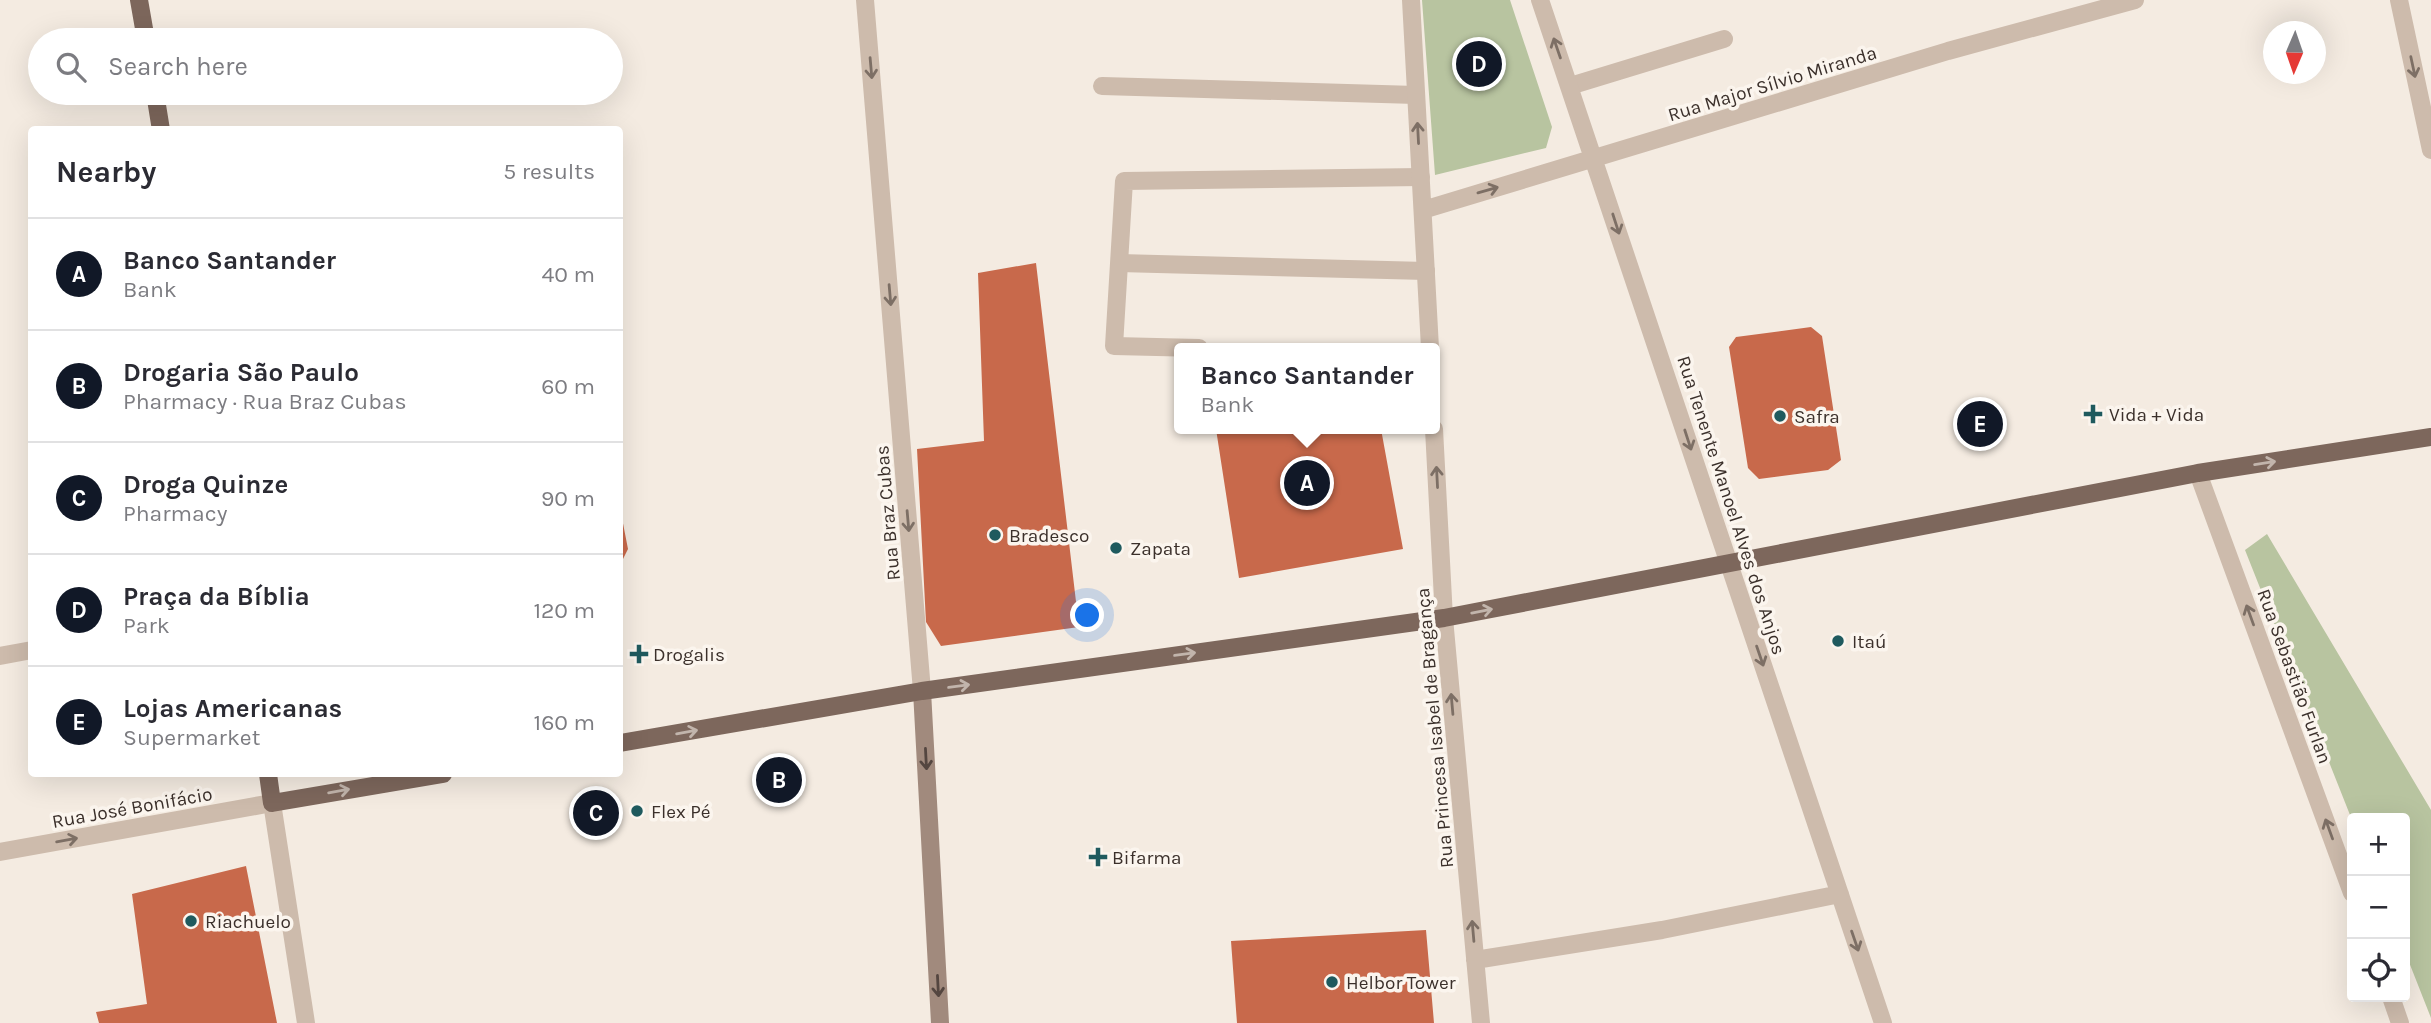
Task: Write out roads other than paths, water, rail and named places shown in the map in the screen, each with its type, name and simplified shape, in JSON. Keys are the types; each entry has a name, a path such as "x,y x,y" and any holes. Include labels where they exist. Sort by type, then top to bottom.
{"main road":[{"path":"139,0 144,28"},
{"path":"157,105 160,126"},
{"path":"623,742 922,691 1444,618 2198,473 2431,437"},
{"name":"Rua Braz Cubas","path":"922,691 940,1023"},
{"path":"268,777 272,803 425,777"}],"street":[{"name":"Rua Braz Cubas","path":"865,0 922,691"},
{"path":"1410,0 1430,343"},
{"name":"Rua Tenente Manoel Alves dos Anjos","path":"1541,0 1883,1023"},
{"name":"Rua Major Sílvio Miranda","path":"1423,210 1948,51 2135,0"},
{"path":"2399,0 2431,150"},
{"path":"1570,86 1724,39"},
{"path":"1102,86 1416,95"},
{"path":"1174,347 1114,346 1124,181 1420,177"},
{"path":"1119,263 1426,271"},
{"name":"Rua Princesa Isabel de Bragança","path":"1434,434 1444,618 1481,1023"},
{"name":"Rua Sebastião Furlan","path":"2198,473 2347,879"},
{"path":"0,656 28,651"},
{"path":"272,803 306,1023"},
{"name":"Rua José Bonifácio","path":"0,852 272,803"},
{"path":"1475,960 1662,930 1840,894"},
{"path":"2392,1002 2400,1023"}],"place":[{"name":"Praça da Bíblia","path":"1479,64"},
{"name":"Vida + Vida","path":"2093,414"},
{"name":"Safra","path":"1780,416"},
{"name":"Lojas Americanas","path":"1980,424"},
{"name":"Banco Santander","path":"1307,483"},
{"name":"Bradesco","path":"995,535"},
{"name":"Zapata","path":"1116,548"},
{"name":"Itaú","path":"1838,641"},
{"name":"Drogalis","path":"639,654"},
{"name":"Drogaria São Paulo","path":"779,780"},
{"name":"Flex Pé","path":"637,811"},
{"name":"Droga Quinze","path":"596,813"},
{"name":"Bifarma","path":"1098,857"},
{"name":"Riachuelo","path":"191,921"},
{"name":"Helbor Tower","path":"1332,982"}]}
